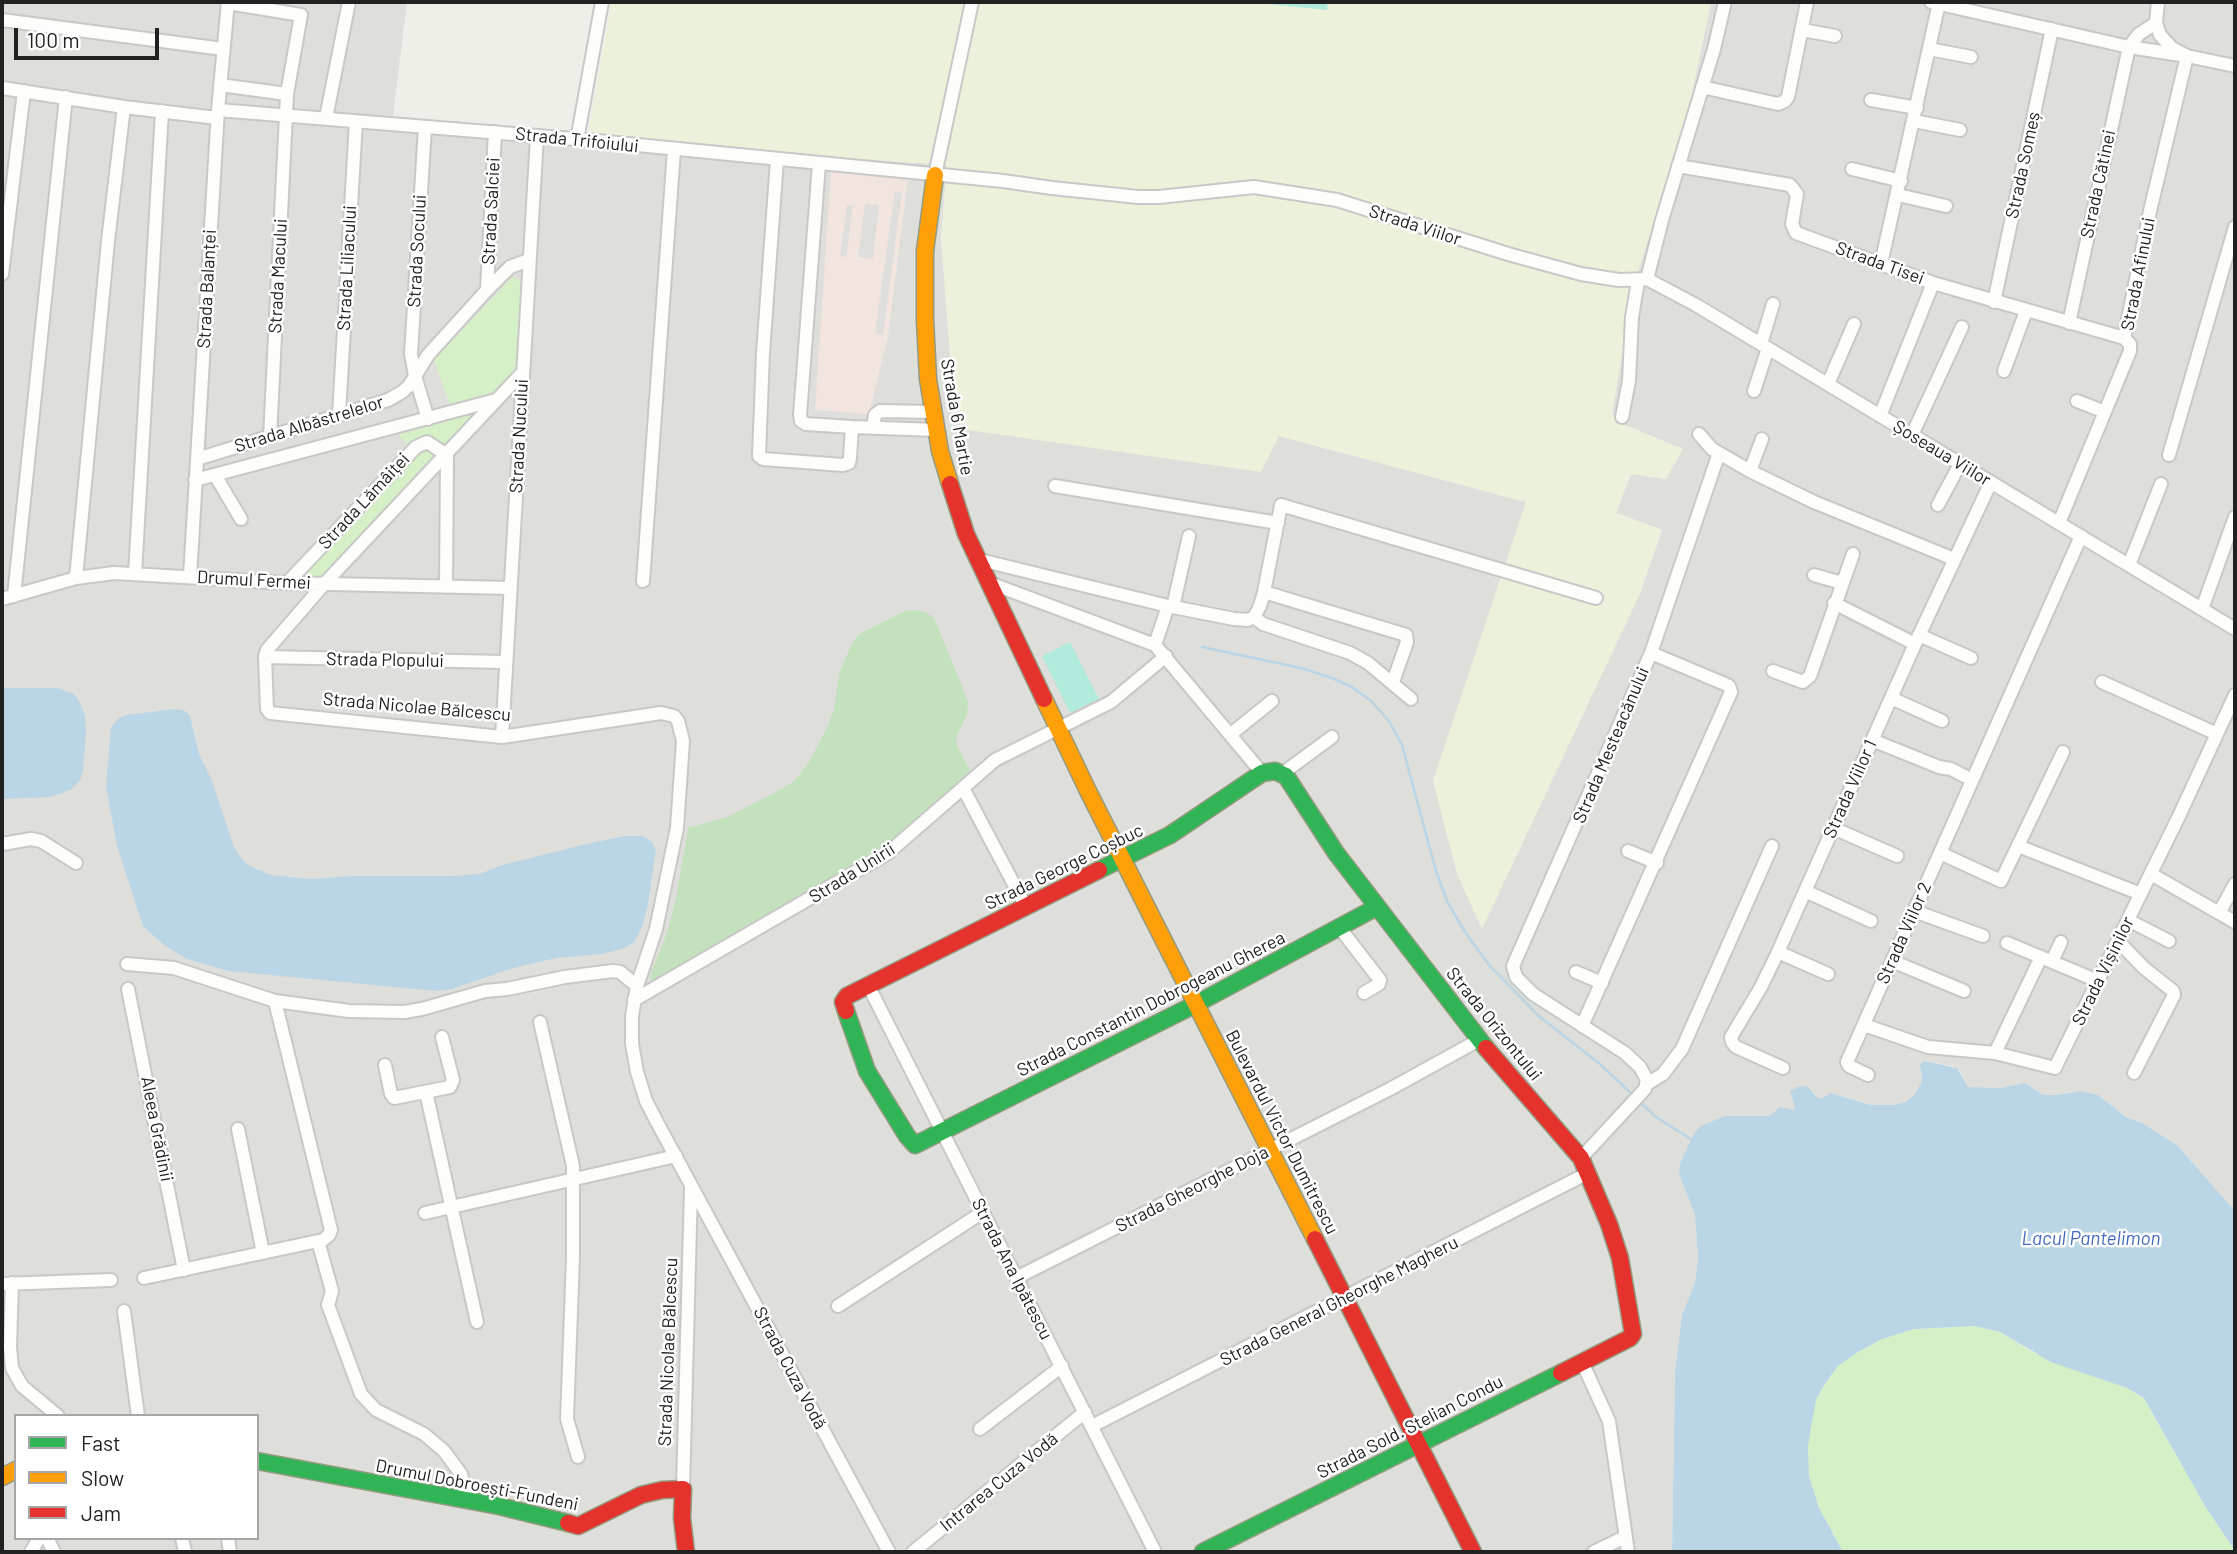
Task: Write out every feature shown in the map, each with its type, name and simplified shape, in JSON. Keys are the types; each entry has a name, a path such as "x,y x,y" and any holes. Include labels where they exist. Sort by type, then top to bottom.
{"street":[{"name":"Strada Balanței","path":"190,578 217,114 228,2"},
{"name":"Strada Macului","path":"228,2 301,15 287,94 270,437"},
{"path":"326,118 349,2"},
{"path":"576,140 602,2"},
{"path":"935,175 972,2"},
{"path":"1622,417 1629,381 1632,317 1725,2"},
{"path":"1702,87 1778,104 1785,101 1807,2"},
{"path":"2158,2 2156,23 2160,35 2187,56"},
{"path":"1881,264 1929,49 1935,3 2129,47 2235,66"},
{"path":"2,20 223,49"},
{"path":"2129,47 2139,34 2156,23"},
{"name":"Strada Someș","path":"1994,302 2052,29"},
{"path":"1802,30 1835,36"},
{"name":"Strada Cătinei","path":"2069,323 2129,47"},
{"path":"1929,49 1971,57"},
{"name":"Strada Afinului","path":"2059,523 2130,351 2130,344 2124,338 2150,211 2187,56"},
{"path":"220,85 287,94"},
{"name":"Strada Trifoiului","path":"2,88 162,111 326,118 935,175"},
{"path":"2,274 24,91"},
{"path":"8,598 66,97"},
{"path":"1871,100 1960,130"},
{"path":"76,578 124,107"},
{"path":"135,573 162,111"},
{"name":"Strada Liliacului","path":"339,415 356,121"},
{"name":"Strada Socului","path":"425,127 411,354 428,419"},
{"name":"Strada Salciei","path":"487,290 495,132"},
{"name":"Strada Nucului","path":"502,737 537,136"},
{"path":"643,581 674,150"},
{"path":"777,160 759,456 762,459 846,464 850,458 852,427"},
{"path":"819,164 800,419 806,424 936,430"},
{"name":"Strada Tisei","path":"1678,166 1790,185 1797,194 1791,224 1796,233 1933,283 2124,338"},
{"path":"1852,169 1901,181"},
{"name":"Strada Viilor","path":"935,175 1138,197 1255,187 1337,200 1544,264 1599,278 1643,280"},
{"name":"Strada 6 Martie","path":"935,175 925,251 926,349 933,412 946,475 976,559 1058,728"},
{"path":"1898,195 1946,206"},
{"path":"2169,455 2235,227"},
{"name":"Strada Albăstrelelor","path":"197,458 395,396 409,386 428,355 487,290 510,267 529,260"},
{"name":"Șoseaua Viilor","path":"1643,280 1696,305 2235,629"},
{"path":"1880,416 1933,283"},
{"path":"1754,391 1773,304"},
{"path":"2004,370 2026,311"},
{"path":"1828,384 1854,324"},
{"path":"1912,435 1962,327"},
{"name":"Strada Lămâiței","path":"325,583 522,373"},
{"name":"Strada Albăstrelelor","path":"195,480 498,399"},
{"path":"2077,401 2105,412"},
{"path":"873,428 875,415 880,411 933,412"},
{"path":"1699,433 1705,442 1719,453 1750,471 1814,502 1954,559"},
{"path":"1750,471 1762,439"},
{"name":"Strada Lămâiței","path":"287,583 416,447 430,442 447,455"},
{"path":"1651,653 1719,453"},
{"path":"446,587 447,455"},
{"path":"1938,505 1961,464"},
{"path":"215,475 242,519"},
{"name":"Strada Viilor 1","path":"1783,1068 1739,1049 1733,1045 1731,1039 1779,952 1917,639 1991,482"},
{"path":"2129,565 2161,484"},
{"path":"1055,485 1278,523"},
{"path":"976,559 1171,606 1248,620 1254,617 1260,606 1281,505 1596,598"},
{"path":"2202,609 2232,535 2235,517"},
{"path":"987,582 1155,645 1171,606 1189,536"},
{"name":"Strada Viilor 2","path":"1868,1075 1849,1066 1847,1062 2081,536"},
{"path":"1773,671 1798,681 1806,680 1816,660 1853,554"},
{"name":"Drumul Fermei","path":"8,598 76,578 114,573 287,583 510,589"},
{"path":"1814,575 1842,583"},
{"path":"265,657 269,647 325,583"},
{"path":"1264,592 1406,635 1407,642 1393,682"},
{"path":"1834,603 1917,639 1971,658"},
{"path":"1254,617 1263,624 1350,653 1368,663 1411,699"},
{"name":"Strada Orizontului","path":"1155,645 1231,734 1271,772 1479,1040 1581,1158 1615,1243 1632,1317 1633,1334"},
{"name":"Strada Mesteacănului","path":"1582,1026 1732,690 1725,684 1651,653 1513,966 1516,977 1533,994 1635,1061 1645,1074 1646,1087"},
{"name":"Strada Unirii","path":"634,1000 888,853 1007,752 1111,702 1166,656"},
{"name":"Strada Plopului","path":"265,657 505,662"},
{"name":"Strada Nicolae Bălcescu","path":"265,657 266,703 270,713 502,737 662,713 674,716 678,721 683,741 677,828 656,929 637,986 631,1029 637,1072 646,1101 691,1184 682,1518 686,1552"},
{"path":"2102,682 2217,734"},
{"name":"Strada Vișinilor","path":"1864,1025 1928,1047 1995,1053 2055,1068 2151,874 2235,695"},
{"path":"1891,698 1942,721"},
{"path":"1231,734 1272,701"},
{"name":"Bulevardul Victor Dumitrescu","path":"1058,728 1122,860 1473,1552"},
{"path":"1271,772 1332,737"},
{"path":"1872,740 1939,767 1951,769 1972,780"},
{"path":"1940,853 2001,881 2063,752"},
{"name":"Strada George Coșbuc","path":"943,1133 919,1144 911,1142 864,1065 843,1002 846,996 1122,860 1187,825 1271,772"},
{"path":"964,788 1026,907"},
{"path":"1833,828 1897,856"},
{"path":"2,844 31,839 41,841 76,863"},
{"path":"1581,1158 1646,1087 1663,1074 1682,1049 1772,846"},
{"path":"2018,846 2141,894"},
{"path":"1628,851 1657,863"},
{"path":"2151,874 2235,922"},
{"path":"2219,913 2235,884"},
{"name":"Strada Viilor 2","path":"1805,891 1871,921"},
{"name":"Strada Constantin Dobrogeanu Gherea","path":"943,1133 1196,1004 1377,907"},
{"path":"1914,911 1983,936"},
{"path":"2128,920 2169,941"},
{"path":"1339,927 1380,980 1379,984 1364,993"},
{"path":"2118,941 2144,968 2173,991 2174,995 2134,1073"},
{"path":"1995,1053 2046,959 2060,942"},
{"path":"2007,943 2098,981"},
{"path":"1779,952 1828,974"},
{"path":"1892,961 1964,991"},
{"path":"127,964 174,968 275,1001 349,1012 404,1012 485,991 565,976 612,971 620,972 637,986"},
{"path":"1576,972 1602,983"},
{"name":"Strada Ana Ipătescu","path":"868,985 1155,1552"},
{"name":"Aleea Grădinii","path":"128,989 184,1270"},
{"path":"144,1278 318,1241 327,1238 331,1230 275,1001"},
{"path":"540,1021 574,1179 568,1424 578,1457"},
{"path":"385,1065 393,1097 450,1087 453,1083 442,1037"},
{"name":"Strada Gheorghe Doja","path":"1016,1278 1390,1089 1479,1040"},
{"path":"426,1092 477,1322"},
{"path":"238,1129 263,1253"},
{"path":"425,1213 676,1156"},
{"name":"Strada General Gheorghe Magheru","path":"1092,1426 1586,1174"},
{"name":"Strada Cuza Vodă","path":"691,1184 890,1552"},
{"path":"838,1306 982,1212"},
{"path":"318,1241 332,1291 328,1305 361,1394 376,1410 424,1434 444,1451 461,1474 467,1501"},
{"path":"56,1414 22,1387 12,1368 7,1284 111,1280"},
{"path":"124,1311 138,1414"},
{"name":"Strada Sold. Stelian Condu","path":"1203,1552 1419,1445 1630,1338 1633,1334"},
{"path":"1582,1362 1609,1421 1628,1552"},
{"path":"980,1429 1062,1366"},
{"name":"Intrarea Cuza Vodă","path":"913,1552 1085,1412"},
{"name":"Drumul Dobroești-Fundeni","path":"259,1461 499,1506 578,1526 641,1495 683,1489"},
{"path":"1594,1552 1625,1537"}],"shaded area":[{"path":"2,2 407,2 392,123 587,140 947,165 941,238 953,392 1279,436 1526,502 1433,781 1639,596 1662,530 1616,513 1631,474 1666,479 1682,449 1625,425 1612,414 1634,284 1687,117 1711,2 2235,2 2235,1211 2177,1145 2142,1123 2126,1117 2098,1095 2081,1091 2043,1095 2025,1083 2001,1088 1968,1087 1960,1071 1952,1066 1932,1062 1925,1061 1920,1071 1922,1081 1915,1094 1906,1102 1871,1105 1836,1094 1821,1099 1814,1092 1791,1096 1795,1108 1793,1110 1775,1110 1770,1116 1754,1118 1725,1116 1695,1133 1680,1163 1679,1174 1695,1215 1698,1258 1695,1283 1682,1315 1675,1370 1672,1552 2,1552"},
{"path":"306,14 314,15 298,98 290,97"},
{"path":"286,17 294,18 281,86 273,84"},
{"path":"322,36 328,38 316,101 310,100"},
{"path":"330,38 337,39 324,102 317,101"},
{"path":"231,92 283,99 282,106 230,99"},
{"path":"831,171 908,178 888,336 869,414 815,410"},
{"path":"767,174 774,175 755,461 863,469 862,477 754,470 754,462 748,461"},
{"path":"821,177 827,177 811,410 869,415 868,423 804,418"},
{"path":"895,191 902,192 883,335 875,333"},
{"path":"865,204 879,205 873,259 858,257"},
{"path":"847,205 853,206 846,257 840,256"}],"green space":[{"path":"612,2 1711,2 1687,117 1634,284 1612,414 1625,425 1683,449 1666,479 1630,474 1616,513 1662,530 1639,596 1482,929 1457,874 1433,781 1526,502 1279,436 1261,472 961,429 953,392 941,238 947,165 587,140"},
{"path":"1248,2 1328,2 1327,10"},
{"path":"511,278 516,278 522,284 517,367 498,391 450,404 434,360"},
{"path":"468,415 472,419 448,445 427,437 417,438 409,445 398,435"},
{"path":"424,449 433,452 435,459 320,580 300,578 418,452"},
{"path":"916,610 934,618 968,703 967,715 956,737 958,748 971,772 886,846 859,864 652,981 650,975 667,933 676,898 688,828 727,817 794,781 808,764 828,726 834,709 840,671 853,641 861,633 905,611"},
{"path":"1070,642 1099,699 1070,713 1042,656"},
{"path":"1975,1326 2000,1332 2032,1352 2127,1388 2144,1398 2205,1506 2235,1552 1843,1552 1819,1508 1809,1477 1808,1446 1816,1400 1824,1385 1838,1366 1882,1339 1914,1329"}],"water":[{"path":"2,688 57,688 74,694 78,699 85,715 86,732 83,770 80,780 72,789 51,797 2,799"},
{"path":"176,709 185,711 190,716 199,754 212,781 234,847 244,862 254,868 271,875 311,879 480,874 502,865 587,844 625,836 642,836 652,842 656,850 642,927 634,942 622,949 601,954 556,958 513,968 452,989 436,991 229,971 187,959 163,944 143,926 117,846 106,786 111,728 118,719 126,715"},
{"name":"Lacul Pantelimon","path":"1925,1061 1957,1068 1968,1087 2001,1088 2025,1083 2043,1095 2081,1091 2098,1095 2126,1117 2142,1123 2177,1145 2235,1211 2235,1551 2205,1506 2144,1398 2127,1388 2051,1362 2000,1332 1975,1326 1914,1329 1882,1339 1838,1366 1824,1385 1816,1400 1808,1446 1809,1476 1819,1508 1843,1552 1672,1552 1675,1371 1682,1315 1695,1283 1698,1258 1695,1215 1679,1174 1680,1163 1695,1132 1701,1126 1725,1116 1769,1116 1780,1107 1793,1110 1795,1108 1790,1091 1800,1086 1808,1087 1821,1099 1831,1093 1871,1105 1906,1102 1915,1094 1922,1081 1920,1065"}],"waterway":[{"path":"1202,647 1301,668 1352,687 1371,701 1389,721 1402,745 1436,871 1447,901 1465,932 1489,965 1540,1017 1600,1064 1634,1096"},
{"path":"1639,1101 1656,1117 1692,1140"}],"traffic: fast":[{"path":"1099,870 1170,835 1262,773 1275,771 1286,776 1336,853 1486,1048"},
{"path":"846,1011 867,1071 915,1145 1196,1004 1377,907"},
{"path":"1203,1552 1561,1373"},
{"path":"259,1461 499,1506 568,1523"}],"traffic: slow":[{"path":"935,175 925,251 925,320 928,379 940,451 950,484"},
{"path":"1044,699 1315,1239"},
{"path":"2,1477 14,1471"}],"traffic: jam":[{"path":"950,484 966,534 1044,699"},
{"path":"846,1011 843,1002 847,996 1099,870"},
{"path":"1486,1048 1581,1158 1609,1224 1620,1258 1633,1334 1561,1373"},
{"path":"1315,1239 1473,1552"},
{"path":"568,1523 578,1526 641,1495 683,1489 682,1518 686,1552"}]}
